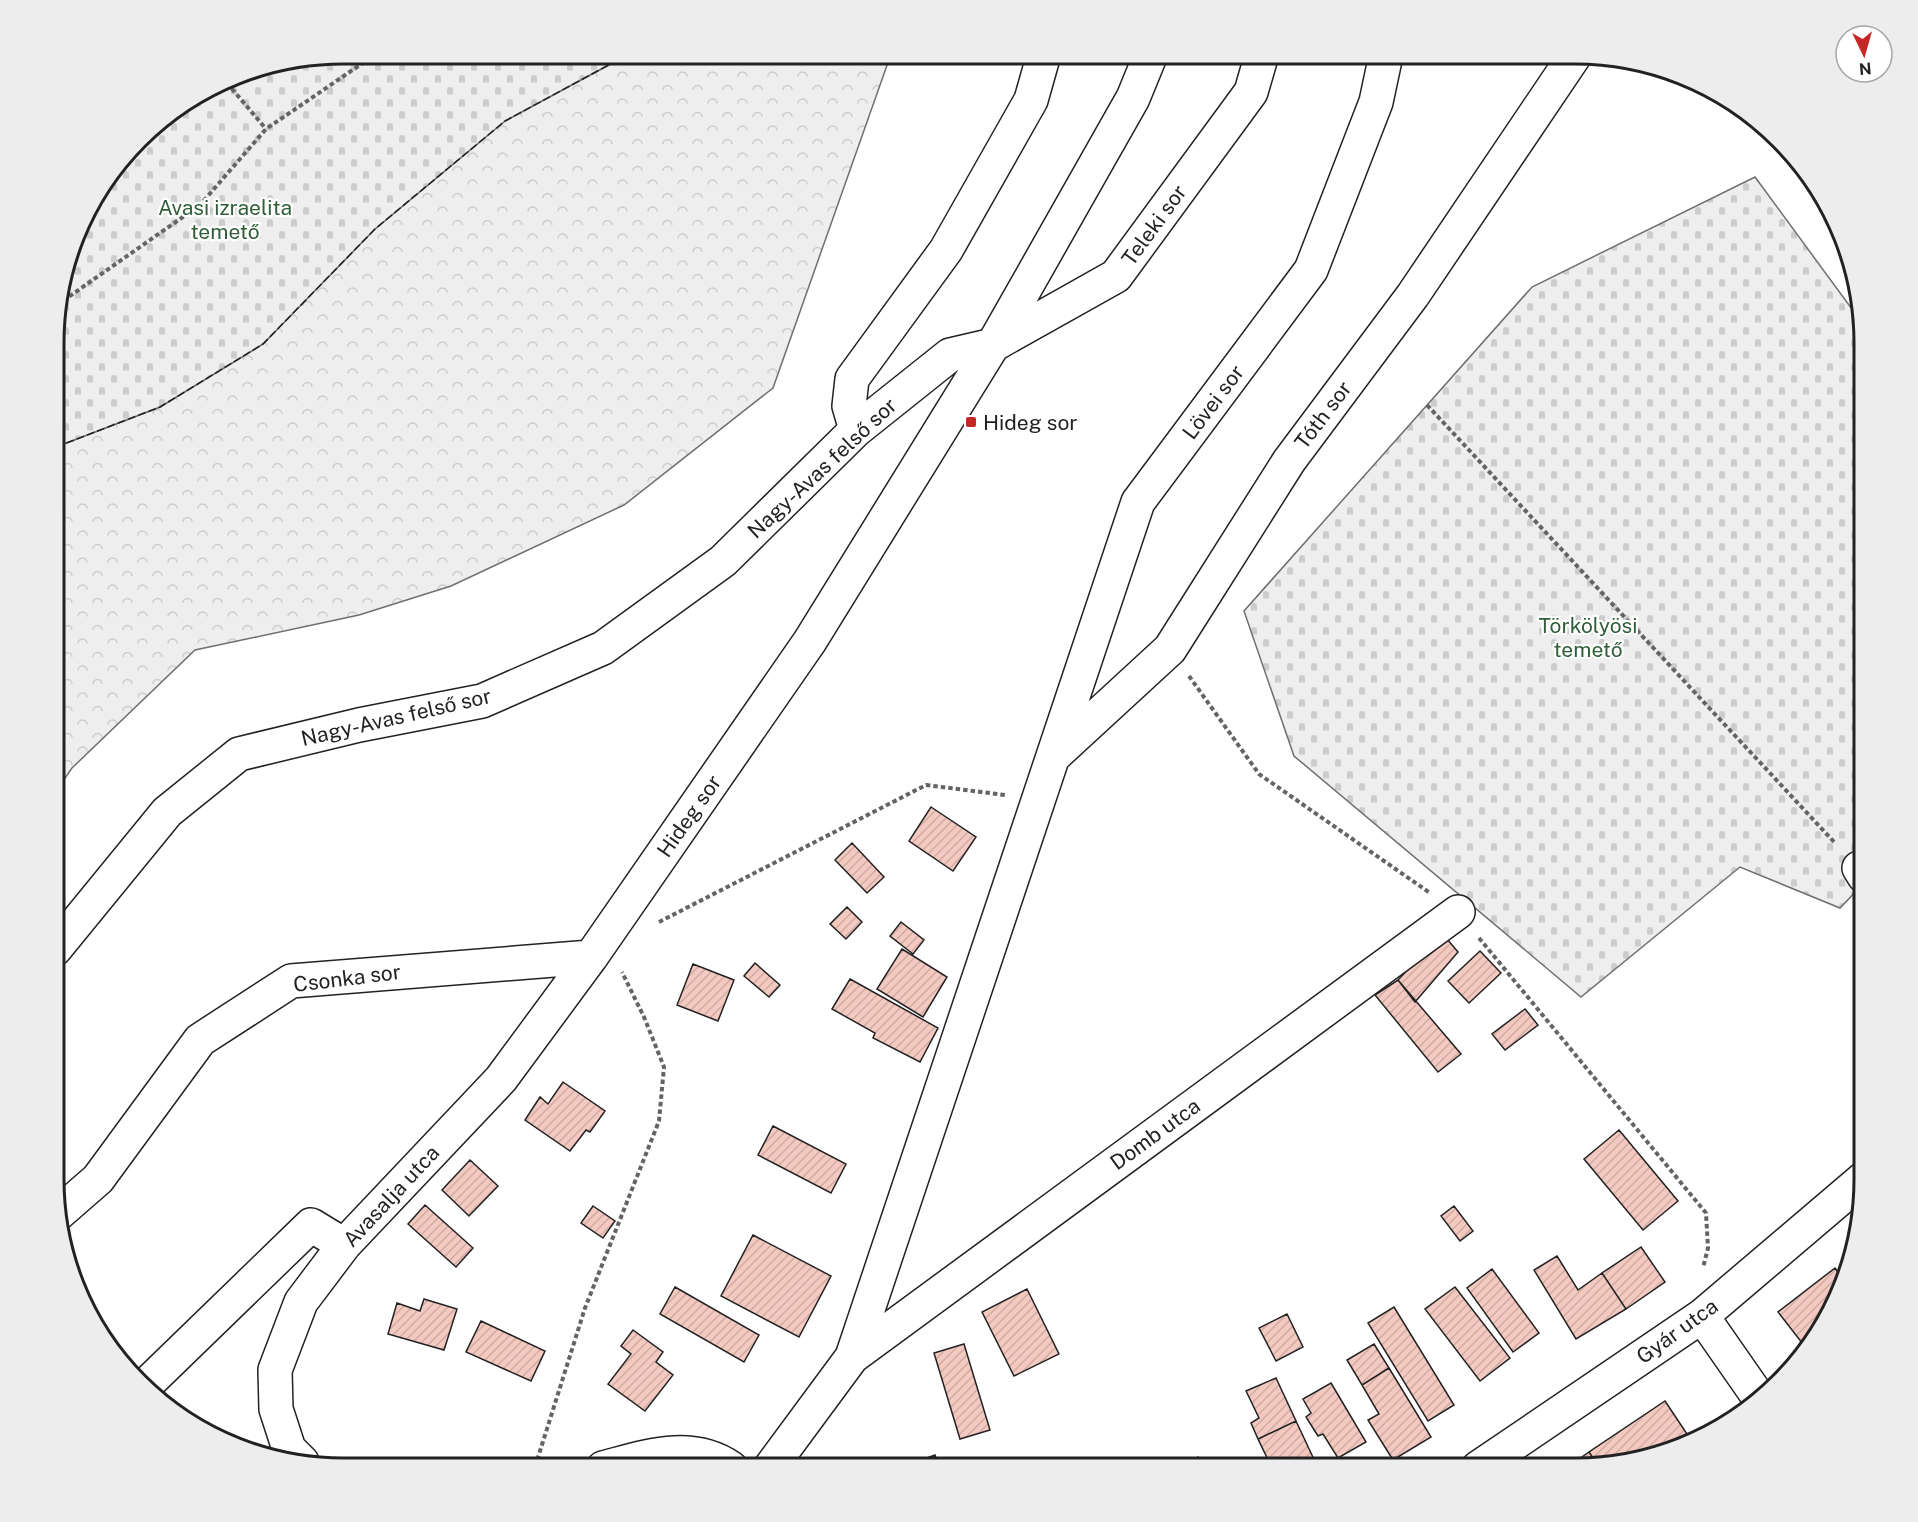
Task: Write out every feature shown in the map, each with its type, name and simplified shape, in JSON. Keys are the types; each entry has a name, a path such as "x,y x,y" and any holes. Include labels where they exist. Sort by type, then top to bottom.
{"street":[{"path":"856,430 849,406 852,379 946,250 1031,99 1041,64"},
{"name":"Hideg sor","path":"591,957 810,641 993,345 1133,98 1147,64"},
{"name":"Teleki sor","path":"993,345 1116,276 1251,92 1259,64"},
{"name":"Lövei sor","path":"1052,757 1138,502 1311,270 1376,102 1384,64"},
{"name":"Tóth sor","path":"1052,757 1170,649 1289,461 1413,295 1569,64"},
{"name":"Nagy-Avas felső sor","path":"64,938 167,812 238,754 359,725 482,700 603,648 723,561 856,430 950,355 993,345"},
{"name":"Domb utca","path":"852,1357 1052,757"},
{"name":"Domb utca","path":"777,1458 852,1357 1458,912"},
{"name":"Csonka sor","path":"66,1208 98,1179 200,1040 291,981 591,957"},
{"name":"Avasalja utca","path":"292,1452 288,1449 276,1409 275,1370 301,1302 344,1245 501,1079 591,957"},
{"name":"Gyár utca","path":"1493,1458 1702,1316 1854,1187"},
{"path":"151,1380 311,1225 344,1245"},
{"path":"1702,1316 1755,1392"},
{"path":"641,1458 664,1452 700,1454 709,1458"}],"path":[{"path":"69,297 200,205 266,129 361,64"},
{"path":"231,88 266,129"},
{"path":"1427,405 1854,864"},
{"path":"1170,649 1258,774 1458,912 1706,1213 1708,1248 1698,1286 1702,1316"},
{"path":"654,925 926,785 1038,800"},
{"path":"538,1458 585,1308 658,1121 664,1067 644,1017 622,972"}],"green space":[{"name":"Avasi izraelita temető","path":"343,64 610,64 505,121 375,229 263,344 160,407 64,444 65,325 70,289 79,254 93,220 111,188 146,146 173,122 188,111 236,86 271,74 307,67"},
{"path":"610,64 887,64 773,388 624,505 451,586 359,615 195,650 72,768 64,780 64,444 160,407 263,344 375,229 505,121"},
{"name":"Törkölyösi temető","path":"1755,177 1851,308 1853,325 1854,893 1840,908 1740,867 1581,997 1294,756 1244,611 1532,287"}],"building":[{"path":"931,807 976,837 953,871 909,841"},
{"path":"852,843 884,877 867,893 835,860"},
{"path":"847,907 862,922 846,939 830,924"},
{"path":"901,922 924,940 913,954 890,936"},
{"path":"1442,933 1458,952 1415,1002 1398,980"},
{"path":"902,949 947,977 923,1017 877,989"},
{"path":"1480,951 1501,973 1469,1003 1448,981"},
{"path":"755,963 780,985 769,997 744,976"},
{"path":"693,964 734,980 718,1021 677,1005"},
{"path":"850,979 938,1028 920,1062 873,1038 875,1033 832,1009"},
{"path":"1398,980 1461,1054 1438,1072 1375,995"},
{"path":"1525,1009 1538,1025 1505,1050 1492,1034"},
{"path":"563,1082 605,1111 590,1132 586,1130 570,1151 525,1120 540,1097 548,1104"},
{"path":"773,1126 846,1164 831,1193 758,1155"},
{"path":"1619,1130 1678,1201 1643,1230 1584,1159"},
{"path":"470,1160 498,1186 469,1216 442,1190"},
{"path":"425,1205 473,1248 456,1267 408,1224"},
{"path":"593,1206 615,1221 603,1238 581,1223"},
{"path":"1454,1206 1473,1231 1460,1241 1441,1216"},
{"path":"753,1235 831,1276 799,1337 721,1296"},
{"path":"1641,1247 1665,1282 1626,1309 1602,1273"},
{"path":"1557,1256 1578,1290 1602,1273 1626,1309 1576,1339 1534,1270"},
{"path":"1835,1268 1838,1272 1825,1302 1801,1342 1778,1312"},
{"path":"1492,1269 1539,1333 1513,1352 1467,1288"},
{"path":"675,1287 759,1335 744,1362 660,1314"},
{"path":"1455,1287 1510,1358 1480,1381 1425,1309"},
{"path":"1027,1289 1059,1354 1014,1376 982,1312"},
{"path":"424,1299 457,1309 444,1350 388,1334 397,1303 420,1311"},
{"path":"1394,1307 1454,1405 1428,1421 1368,1323"},
{"path":"1287,1314 1303,1347 1276,1361 1259,1328"},
{"path":"481,1321 545,1351 531,1381 466,1352"},
{"path":"633,1330 663,1352 656,1362 673,1375 645,1411 608,1384 631,1354 621,1346"},
{"path":"964,1344 990,1430 960,1439 934,1353"},
{"path":"1374,1344 1389,1368 1362,1385 1347,1360"},
{"path":"1389,1368 1431,1437 1396,1458 1392,1458 1368,1420 1379,1414 1362,1385"},
{"path":"1276,1378 1296,1421 1258,1439 1251,1423 1259,1418 1246,1391"},
{"path":"1331,1383 1366,1442 1338,1458 1323,1434 1318,1436 1306,1417 1311,1413 1303,1399"},
{"path":"1665,1401 1687,1434 1664,1443 1629,1452 1592,1457 1589,1452"},
{"path":"1296,1421 1313,1458 1267,1458 1258,1439"},
{"path":"1589,1452 1592,1457 1581,1458"}],"fence":[{"path":"64,444 160,407 263,344 375,229 505,121 610,64"}],"place":[{"name":"Hideg sor","path":"971,422"}]}
